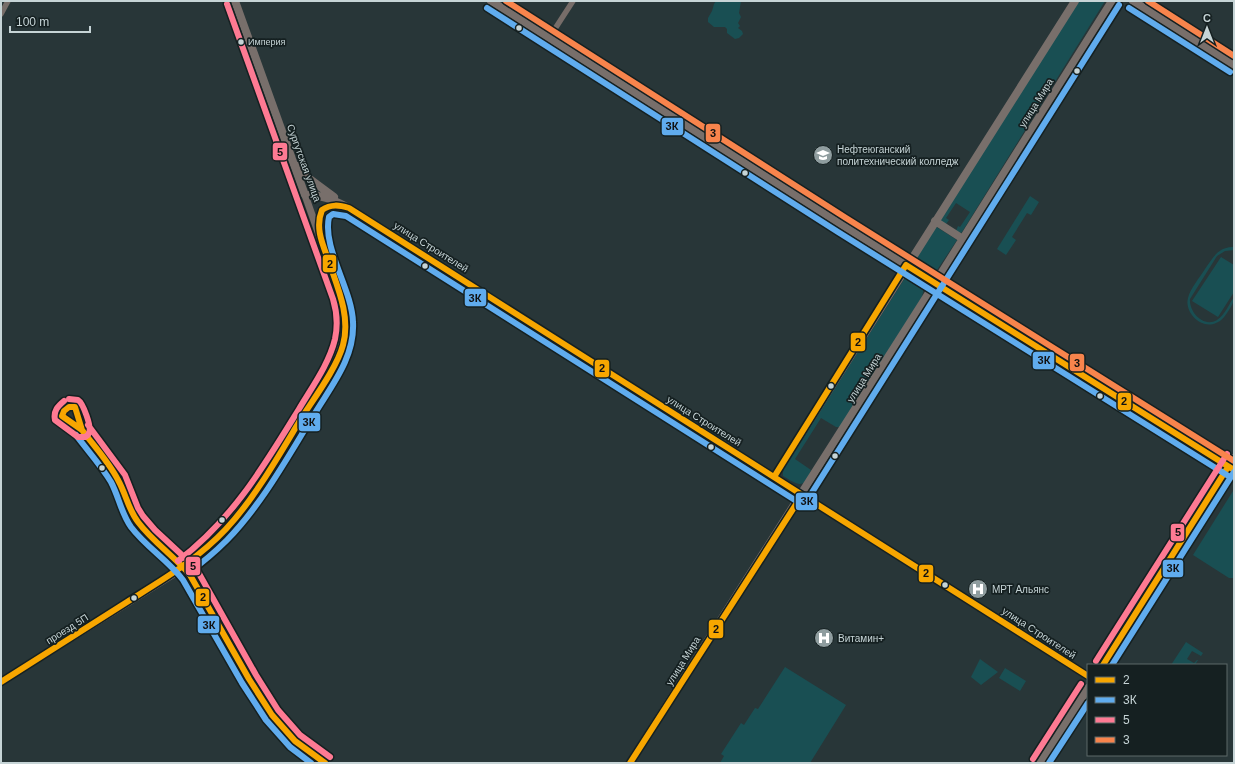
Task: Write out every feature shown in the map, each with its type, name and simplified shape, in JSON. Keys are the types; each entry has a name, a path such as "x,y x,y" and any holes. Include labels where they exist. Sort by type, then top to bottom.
{"main road":[{"name":"Сургутская улица","path":"235,1 305,195"},
{"path":"491,1 906,265 1231,469"},
{"path":"774,477 906,265 1075,1"},
{"name":"улица Мира","path":"630,763 802,495 1112,1"},
{"path":"1133,1 1234,65"},
{"path":"292,159 307,177 349,208"},
{"name":"улица Строителей","path":"305,195 313,194 326,197 349,208 1087,675"},
{"path":"935,221 963,239"},
{"path":"1103,664 1231,469 1234,458"},
{"path":"1040,763 1087,690"}],"street":[{"path":"1,14 8,1"},
{"path":"549,38 573,1"},
{"name":"Сургутская улица","path":"184,567 216,539 250,500 277,459 340,354 345,337 344,312 341,297 305,195"},
{"path":"320,236 319,220 322,210 332,205 349,208"},
{"path":"82,430 115,475 138,523 184,567 194,581 249,679 272,715 295,741 324,763"},
{"name":"проезд 5П","path":"1,682 184,567"}],"shaded area":[{"path":"716,1 741,1 739,13 741,17 738,23 740,26 738,28 743,34 739,38 735,39 727,33 727,29 725,27 714,27 708,22 708,18"},
{"path":"1079,1 1105,1 962,232 956,231 958,226 960,227 970,212 956,203 946,218 949,220 946,224 941,222 941,217"},
{"path":"1030,196 1039,202 1031,215 1027,213 1012,237 1016,240 1006,255 997,249"},
{"path":"935,226 957,240 937,270 927,272 916,265 914,261"},
{"path":"1234,247 1234,250 1225,251 1217,256 1190,299 1190,304 1194,313 1202,320 1207,322 1217,320 1227,309 1234,297 1232,305 1222,320 1210,325 1199,322 1191,314 1189,309 1187,303 1189,294 1216,254 1223,249"},
{"path":"1221,257 1234,265 1234,292 1218,317 1192,301"},
{"path":"910,277 921,282 924,287 922,297 840,427 836,427 821,418 795,459 811,470 806,481 800,484 783,476 785,466 905,278"},
{"path":"1233,491 1234,578 1229,578 1193,555"},
{"path":"1186,642 1203,653 1201,656 1192,651 1187,659 1194,663 1198,660 1196,664 1172,664"},
{"path":"980,659 998,672 981,685 971,677"},
{"path":"785,667 846,705 810,763 720,763 724,756 721,754 741,723 744,725 755,708 758,709"},
{"path":"1005,668 1026,681 1020,691 999,678"}],"transit line":[{"name":"3","path":"506,1 846,218 1234,461"},
{"name":"3","path":"1148,1 1234,56"},
{"name":"5","path":"178,561 198,545 215,528 246,491 260,471 315,384 329,357 337,329 333,299 227,4"},
{"name":"3К","path":"188,573 222,544 240,526 264,495 335,381 346,359 353,335 353,322 348,296 333,255 330,242 328,229 329,217 333,214 346,216 798,502 806,502 1119,5"},
{"name":"3К","path":"487,8 838,232 1230,477"},
{"name":"3К","path":"1129,8 1230,72"},
{"name":"2","path":"1,682 191,560 226,529 256,491 330,374 343,345 345,323 342,301 319,229 322,210 335,206 349,208 1087,675"},
{"name":"2","path":"774,477 906,265 1234,470"},
{"name":"5","path":"64,401 56,409 55,420 78,437 85,437 88,435 90,430 84,410 78,400 69,399"},
{"name":"2","path":"69,407 75,407 82,430 62,416 64,411 69,407"},
{"name":"5","path":"88,425 125,475 138,508 143,516 155,530 197,570 256,675 278,710 300,735 330,757"},
{"name":"2","path":"82,430 106,460 114,473 138,522 150,536 190,575 249,679 272,715 295,741 325,763"},
{"name":"3К","path":"76,435 111,482 131,527 143,541 171,566 183,580 242,683 266,720 290,747 311,763"},
{"name":"5","path":"1096,661 1227,454"},
{"name":"2","path":"1104,664 1228,467"},
{"name":"3К","path":"1113,664 1234,472"},
{"name":"2","path":"630,763 802,495"},
{"name":"5","path":"1033,759 1081,684"},
{"name":"3К","path":"1049,763 1087,705"}],"place":[{"name":"Империя","path":"241,42"},
{"name":"Нефтеюганский политехнический колледж","path":"823,155"},
{"name":"МРТ Альянс","path":"978,589"},
{"name":"Витамин+","path":"824,638"}]}
